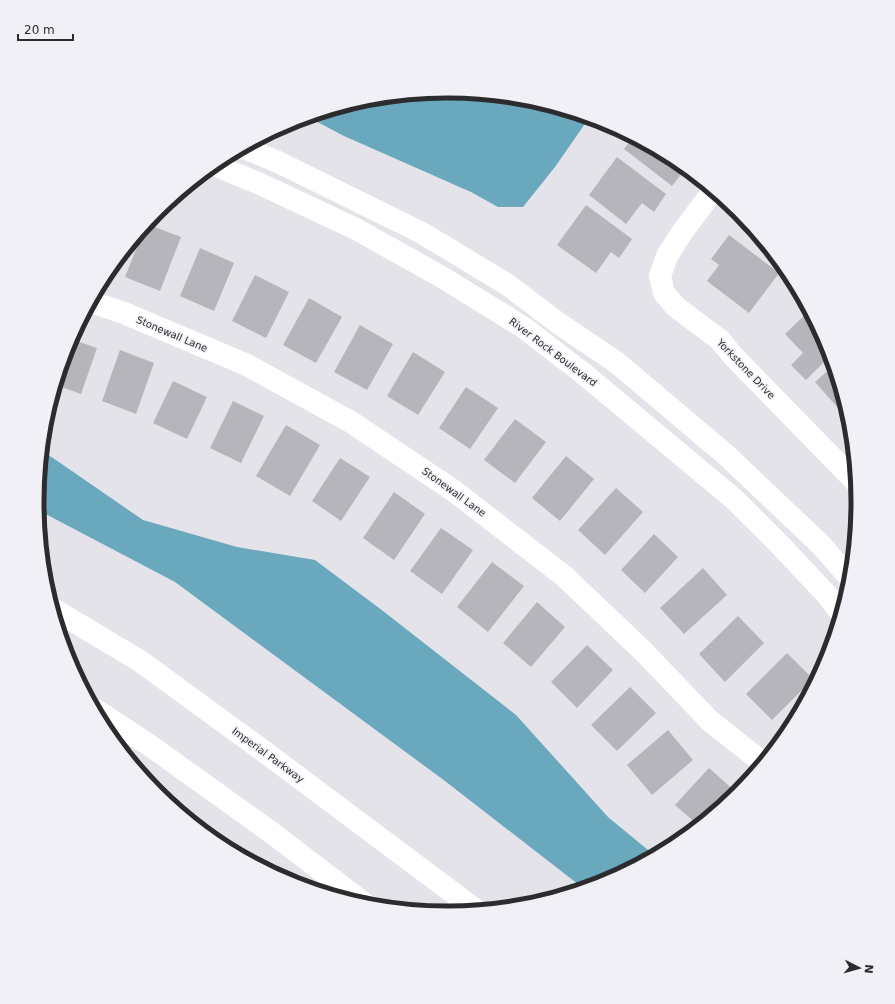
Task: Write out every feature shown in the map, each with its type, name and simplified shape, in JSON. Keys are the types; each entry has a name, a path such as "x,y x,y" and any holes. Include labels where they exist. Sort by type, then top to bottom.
{"street":[{"path":"250,151 278,162 422,233 508,285 558,323 616,362 725,454 820,544 845,572"},
{"name":"River Rock Boulevard","path":"222,168 258,183 356,229 440,276 523,327 584,374 734,499 782,547 837,607"},
{"name":"Yorkstone Drive","path":"710,195 683,231 667,256 660,276 664,293 676,307 720,340 733,356 850,476"},
{"name":"Stonewall Lane","path":"96,304 124,313 247,366 351,422 454,491 564,576 643,651 710,721 758,759"},
{"name":"Imperial Parkway","path":"60,613 140,661 470,905"},
{"path":"106,717 152,747 272,833 352,894"}],"water":[{"path":"448,98 500,102 552,112 585,123 555,167 523,207 498,207 471,192 344,136 315,121 369,106 421,99"},
{"path":"47,455 143,520 237,547 315,560 516,715 608,817 649,851 626,864 578,884 445,781 175,582 44,513"}],"building":[{"path":"630,142 681,174 672,186 624,149"},
{"path":"617,157 666,194 654,212 642,203 626,224 589,195"},
{"path":"586,205 632,239 619,258 611,252 596,273 557,245"},
{"path":"739,223 747,232 738,225"},
{"path":"153,226 181,237 160,291 125,277 139,242"},
{"path":"729,235 779,273 749,313 707,281 719,265 711,259"},
{"path":"200,248 234,263 214,311 180,296"},
{"path":"255,275 289,292 266,338 232,321"},
{"path":"309,298 342,317 316,363 283,345"},
{"path":"805,315 825,361 806,380 791,365 803,353 785,334"},
{"path":"360,325 393,344 367,390 334,372"},
{"path":"78,341 97,348 81,394 61,387 65,372"},
{"path":"120,350 154,363 136,414 102,401"},
{"path":"413,352 445,372 418,415 387,396"},
{"path":"829,370 840,410 815,382"},
{"path":"173,381 207,397 187,439 153,423"},
{"path":"466,387 498,408 470,449 439,428"},
{"path":"233,401 264,416 241,463 210,448"},
{"path":"515,419 546,442 515,483 484,460"},
{"path":"286,425 320,445 290,496 256,476"},
{"path":"566,456 594,479 560,521 532,498"},
{"path":"340,458 370,477 341,521 312,501"},
{"path":"616,488 643,512 605,555 578,530"},
{"path":"394,492 425,514 394,560 363,538"},
{"path":"441,528 473,550 442,594 410,571"},
{"path":"654,534 678,557 645,593 621,570"},
{"path":"492,562 524,586 488,632 457,607"},
{"path":"703,568 727,595 684,634 660,608"},
{"path":"537,602 565,627 531,667 503,643"},
{"path":"738,616 764,643 725,682 699,654"},
{"path":"587,645 613,670 577,708 551,682"},
{"path":"787,653 811,677 806,686 772,720 746,694"},
{"path":"630,687 656,713 617,751 591,725"},
{"path":"668,730 693,760 652,795 627,765"},
{"path":"709,768 732,788 694,821 675,805"}]}
